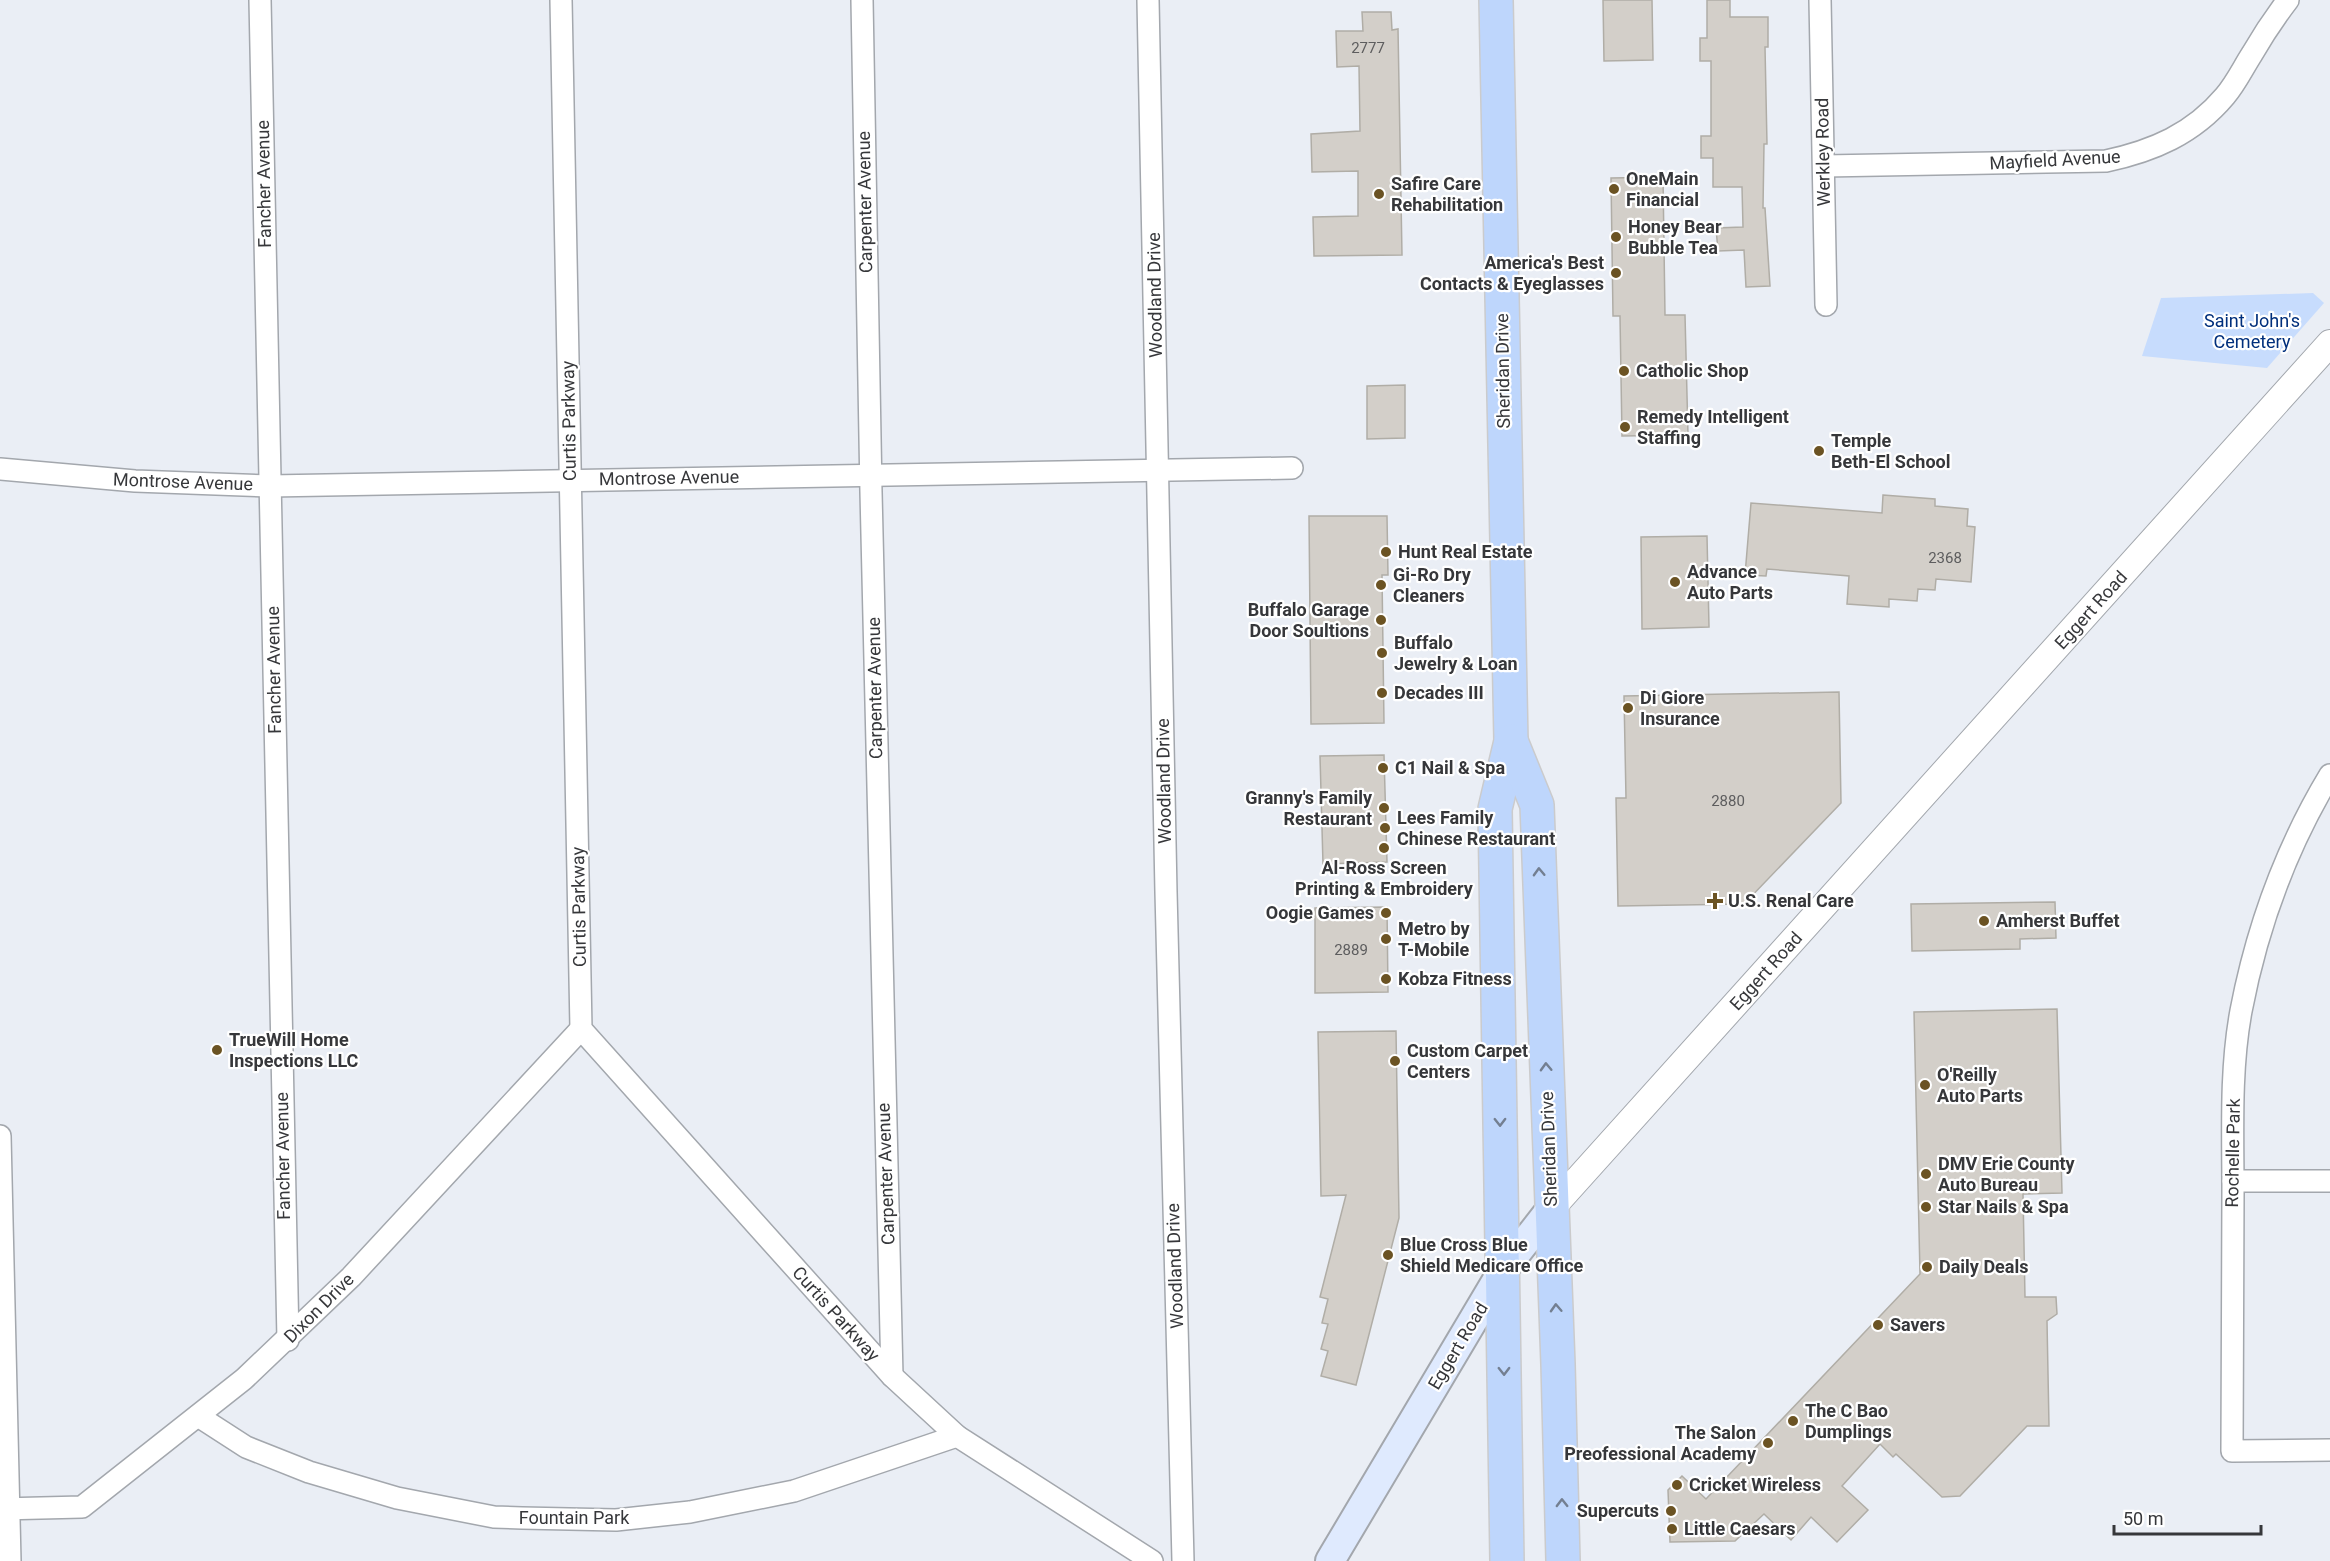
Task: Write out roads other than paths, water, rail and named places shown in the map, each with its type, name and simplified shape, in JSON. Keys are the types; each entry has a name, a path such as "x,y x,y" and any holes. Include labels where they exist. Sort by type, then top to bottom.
{"main road":[{"name":"Sheridan Drive","path":"1496,0 1511,741 1495,809 1508,1561"},
{"name":"Sheridan Drive","path":"1511,741 1537,805 1563,1561"},
{"name":"Eggert Road","path":"1330,1561 1503,1270 1551,1209"}],"street":[{"name":"Fancher Avenue","path":"260,0 288,1340"},
{"name":"Curtis Parkway","path":"561,0 581,1029 892,1376 957,1436 1152,1561"},
{"name":"Carpenter Avenue","path":"862,0 870,475 892,1376"},
{"name":"Woodland Drive","path":"1148,0 1166,904 1183,1561"},
{"name":"Werkley Road","path":"1820,0 1826,305"},
{"name":"Mayfield Avenue","path":"1824,166 2106,161 2136,155 2168,141 2206,116 2226,95 2288,0"},
{"name":"Eggert Road","path":"1551,1209 2330,343"},
{"name":"Montrose Avenue","path":"0,469 135,482 270,486 1292,468"},
{"name":"Rochelle Park","path":"2330,775 2293,844 2276,885 2256,948 2241,1013 2233,1113 2232,1451 2330,1450"},
{"name":"Dixon Drive","path":"4,1509 82,1507 244,1379 288,1340 409,1216 581,1029"},
{"path":"0,1136 4,1509 10,1561"},
{"path":"2233,1181 2330,1181"},
{"name":"Fountain Park","path":"198,1416 246,1447 309,1472 397,1498 494,1517 522,1518 615,1520 690,1512 794,1491 957,1436"}],"place":[{"name":"OneMain Financial","path":"1614,189"},
{"name":"Safire Care Rehabilitation","path":"1379,194"},
{"name":"Honey Bear Bubble Tea","path":"1616,237"},
{"name":"America's Best Contacts & Eyeglasses","path":"1616,273"},
{"name":"Catholic Shop","path":"1624,371"},
{"name":"Remedy Intelligent Staffing","path":"1625,427"},
{"name":"Temple Beth-El School","path":"1819,451"},
{"name":"Hunt Real Estate","path":"1386,552"},
{"name":"Advance Auto Parts","path":"1675,582"},
{"name":"Gi-Ro Dry Cleaners","path":"1381,585"},
{"name":"Buffalo Garage Door Soultions","path":"1381,620"},
{"name":"Buffalo Jewelry & Loan","path":"1382,653"},
{"name":"Decades III","path":"1382,693"},
{"name":"Di Giore Insurance","path":"1628,708"},
{"name":"C1 Nail & Spa","path":"1383,768"},
{"name":"Granny's Family Restaurant","path":"1384,808"},
{"name":"Lees Family Chinese Restaurant","path":"1385,828"},
{"name":"Al-Ross Screen Printing & Embroidery","path":"1384,848"},
{"name":"U.S. Renal Care","path":"1715,901"},
{"name":"Oogie Games","path":"1386,913"},
{"name":"Amherst Buffet","path":"1984,921"},
{"name":"Metro by T-Mobile","path":"1386,939"},
{"name":"Kobza Fitness","path":"1386,979"},
{"name":"TrueWill Home Inspections LLC","path":"217,1050"},
{"name":"Custom Carpet Centers","path":"1395,1061"},
{"name":"O'Reilly Auto Parts","path":"1925,1085"},
{"name":"DMV Erie County Auto Bureau","path":"1926,1174"},
{"name":"Star Nails & Spa","path":"1926,1207"},
{"name":"Blue Cross Blue Shield Medicare Office","path":"1388,1255"},
{"name":"Daily Deals","path":"1927,1267"},
{"name":"Savers","path":"1878,1325"},
{"name":"The C Bao Dumplings","path":"1793,1421"},
{"name":"The Salon Preofessional Academy","path":"1768,1443"},
{"name":"Cricket Wireless","path":"1677,1485"},
{"name":"Supercuts","path":"1671,1511"},
{"name":"Little Caesars","path":"1672,1529"}],"park label":[{"name":"Saint John's Cemetery","path":"2252,331"}]}
